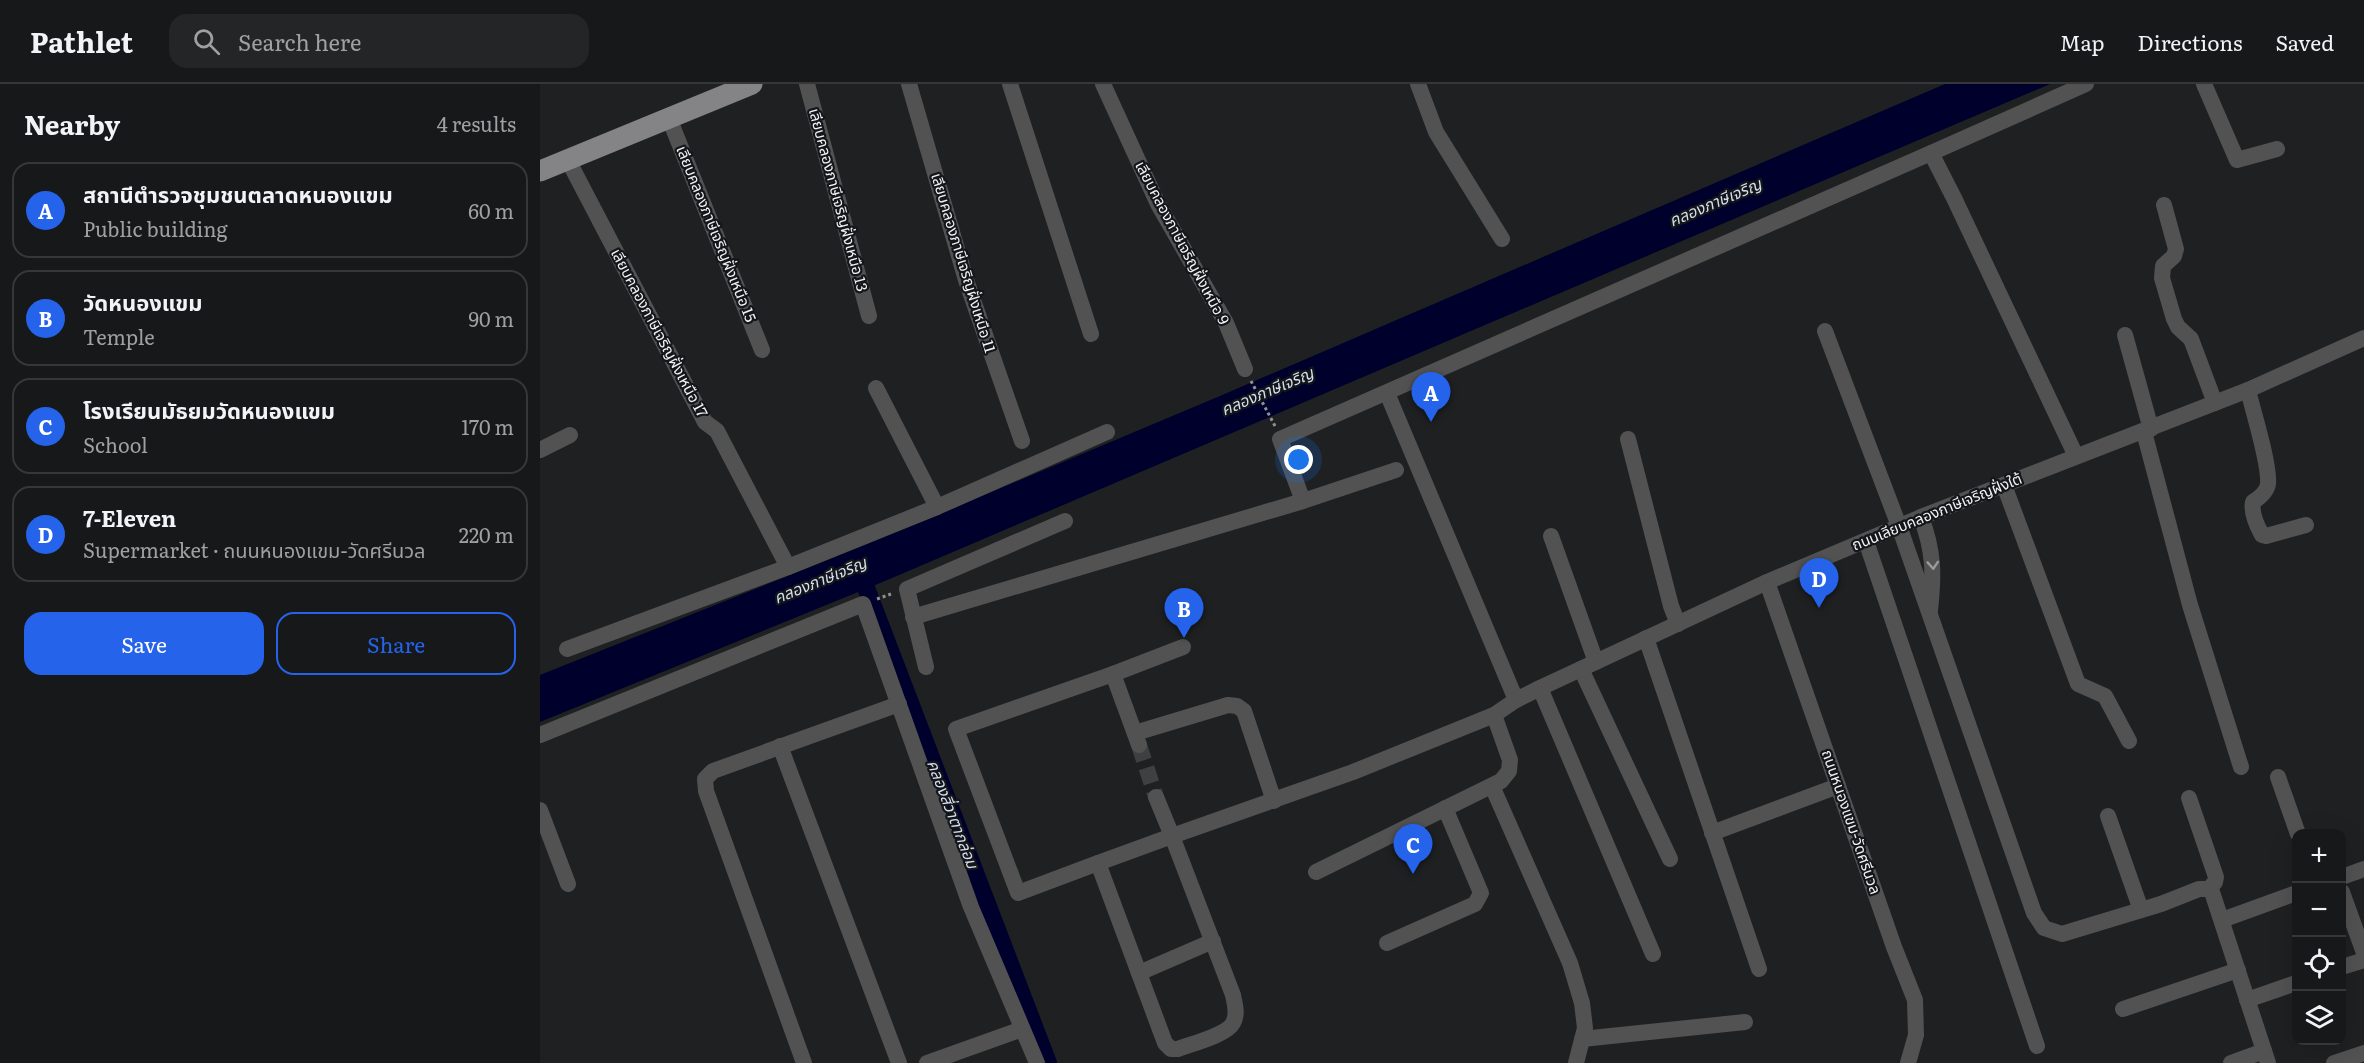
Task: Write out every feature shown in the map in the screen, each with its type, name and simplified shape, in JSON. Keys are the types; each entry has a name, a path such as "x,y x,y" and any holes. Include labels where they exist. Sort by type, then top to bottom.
{"main road":[{"path":"540,171 751,84"}],"street":[{"name":"เลียบคลองภาษีเจริญฝั่งเหนือ 13","path":"807,84 869,316"},
{"name":"เลียบคลองภาษีเจริญฝั่งเหนือ 11","path":"909,84 966,280 1022,441"},
{"path":"1010,84 1091,334"},
{"name":"เลียบคลองภาษีเจริญฝั่งเหนือ 9","path":"1103,84 1158,204 1226,322 1245,369"},
{"path":"1418,84 1436,132 1502,238"},
{"path":"1303,501 1280,439 2086,84"},
{"path":"2204,84 2237,160 2277,149"},
{"name":"เลียบคลองภาษีเจริญฝั่งเหนือ 15","path":"669,118 762,350"},
{"path":"1930,153 1954,198 2076,456"},
{"name":"เลียบคลองภาษีเจริญฝั่งเหนือ 17","path":"568,160 705,422 717,431 789,567"},
{"path":"2164,206 2176,249 2174,256 2163,266 2162,278 2174,319 2178,327 2191,339 2215,403"},
{"path":"1825,331 1899,526 2034,913 2044,928 2061,934 2141,910 2199,889 2209,889 2216,877 2189,798"},
{"path":"2125,335 2190,605 2241,767"},
{"name":"ถนนเลียบคลองภาษีเจริญฝั่งใต้","path":"1113,674 956,729 1018,893 1274,801 1494,715 1540,688 1767,582 1921,517 2076,456 2148,431 2248,390 2364,338"},
{"path":"876,388 938,507"},
{"path":"2248,390 2268,486 2265,492 2253,502 2252,508 2259,530 2262,535 2266,536 2306,525"},
{"path":"1387,393 1516,700"},
{"path":"567,649 789,567 938,507 1107,432"},
{"path":"541,448 570,435"},
{"path":"1628,439 1671,606 1678,624"},
{"path":"913,617 1303,501 1396,470"},
{"path":"2004,485 2078,684 2105,696 2129,741"},
{"path":"1921,517 1930,542 1934,564 1929,614"},
{"path":"926,667 907,589 1065,521"},
{"path":"1551,536 1589,665 1670,860"},
{"path":"1866,541 2037,1046"},
{"name":"ถนนหนองแขม-วัดศรีนวล","path":"1767,582 1894,947 1915,1000 1916,1035 1908,1063"},
{"path":"540,735 863,604 971,908 1037,1063"},
{"path":"1646,638 1759,969"},
{"path":"1183,647 1113,674 1137,739 1228,705 1237,706 1244,711 1274,801"},
{"path":"1540,688 1653,954"},
{"path":"804,1063 706,790 705,779 713,771 898,704"},
{"path":"1316,872 1501,781 1509,771 1509,760 1494,715"},
{"path":"780,746 899,1063"},
{"path":"2278,777 2296,829"},
{"path":"1492,786 1570,963 1582,1003 1585,1028 1576,1063"},
{"path":"1713,833 1838,786"},
{"path":"1098,863 1165,1043 1171,1049 1178,1049 1228,1030 1234,1023 1235,1004 1213,941 1156,797"},
{"path":"1388,943 1475,904 1481,893 1445,808"},
{"path":"540,810 568,884"},
{"path":"2108,816 2141,910"},
{"path":"2346,876 2364,869"},
{"path":"2209,889 2222,920 2266,1057 2231,1063"},
{"path":"2222,920 2292,894"},
{"path":"2346,904 2364,960 2346,966"},
{"path":"1139,973 1213,941"},
{"path":"2123,1009 2238,970"},
{"path":"2247,1000 2292,984"},
{"path":"1582,1039 1745,1022"},
{"path":"927,1063 1022,1029"},
{"path":"2334,1063 2364,1053"}],"path":[{"path":"1245,369 1275,426"},
{"path":"863,604 907,589"}],"water":[{"name":"คลองภาษีเจริญ","path":"1945,84 2050,84 885,581 540,722 540,675 870,543 1220,396"}],"waterway":[{"name":"คลองสี่วาตากล่อม","path":"858,567 1048,1063"}],"tunnel":[{"path":"1139,745 1156,797"}],"place":[{"name":"สถานีตำรวจชุมชนตลาดหนองแขม","path":"1431,422"},
{"name":"7-Eleven","path":"1819,608"},
{"name":"วัดหนองแขม","path":"1184,638"},
{"name":"โรงเรียนมัธยมวัดหนองแขม","path":"1413,874"}]}
